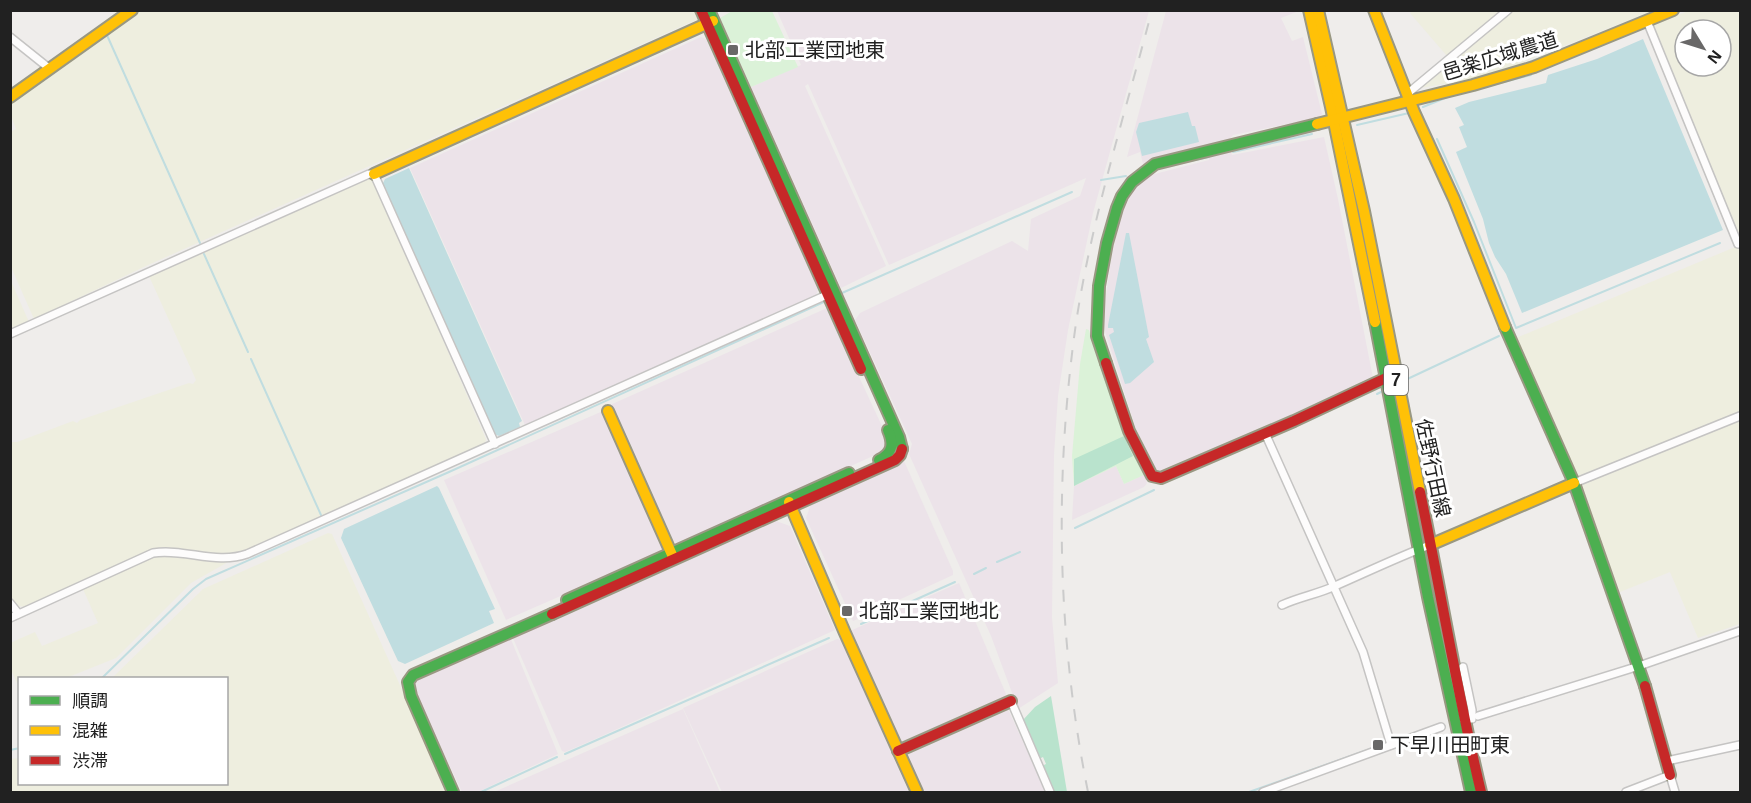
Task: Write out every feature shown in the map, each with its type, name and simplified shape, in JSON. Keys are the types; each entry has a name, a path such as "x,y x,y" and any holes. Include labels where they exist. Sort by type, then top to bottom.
{"street":[{"path":"10,97 132,10"},
{"path":"453,792 411,696 408,682 413,675 673,556 895,460 901,454 903,447 710,23 701,10"},
{"path":"709,10 710,23"},
{"name":"佐野行田線","path":"1309,10 1318,31 1338,119 1419,549 1458,740 1471,792"},
{"name":"佐野行田線","path":"1318,10 1318,31"},
{"path":"1374,10 1408,97 1454,199 1509,336 1574,483 1639,666 1675,792"},
{"path":"1408,97 1508,10"},
{"name":"邑楽広域農道","path":"1386,378 1161,478 1152,476 1129,431 1096,331 1100,283 1110,234 1122,197 1133,181 1155,164 1338,119 1408,97 1534,67 1673,10"},
{"path":"1647,21 1737,244"},
{"path":"10,334 710,23"},
{"path":"10,37 50,69"},
{"name":"佐野行田線","path":"1338,119 1364,211 1430,545 1471,716 1481,792"},
{"path":"374,174 495,444"},
{"path":"10,618 153,553 175,552 223,559 240,557 831,293"},
{"path":"608,411 673,556"},
{"path":"1282,605 1333,587 1574,483 1740,416"},
{"path":"1265,433 1363,652 1391,745"},
{"path":"790,504 916,792"},
{"path":"10,603 18,613"},
{"path":"1463,667 1471,716 1513,706 1740,631"},
{"path":"898,751 1011,701 1050,792"},
{"path":"1267,792 1441,727"},
{"path":"1667,761 1740,745"},
{"path":"1626,792 1670,775"}],"shaded area":[{"path":"697,10 700,18 146,266 34,319 11,267 10,132 16,129 11,116 10,100 138,11"},
{"path":"1413,10 1503,11 1447,56 1410,13"},
{"path":"777,11 1149,11 1093,213 1068,330 1058,396 1054,455 1052,618 1058,683 1018,709 991,636 909,454 912,444 855,320 860,313 1012,241 1028,251 1031,219 1080,196 1086,178 889,265 808,84 805,86 886,266 841,288 751,87 801,65"},
{"path":"1166,11 1299,11 1281,18 1292,41 1303,37 1322,114 1318,118 1233,135 1228,142 1143,164 1140,152 1127,157"},
{"path":"1514,11 1652,11 1523,62 1523,66 1464,81 1420,88"},
{"path":"1688,11 1740,11 1740,242 1674,78 1733,78 1733,18 1673,18 1673,75 1653,25"},
{"path":"701,37 706,39 818,289 816,296 525,425 410,168"},
{"path":"1324,137 1373,378 1163,472 1155,469 1135,426 1102,322 1111,260 1122,209 1128,196 1143,177 1209,160 1208,154 1230,149 1232,155"},
{"path":"369,178 373,179 486,439 485,444 239,554 223,556 158,548 26,607 18,606 11,599 10,442 17,442 73,421 77,423 80,420 189,383 193,384 196,380 149,276"},
{"path":"1740,245 1740,624 1698,638 1670,572 1620,592 1576,476 1516,338"},
{"path":"10,279 29,322 11,330 10,330"},
{"path":"827,308 888,439 884,451 679,544 670,540 610,405"},
{"path":"603,411 662,546 659,553 506,620 444,480"},
{"path":"904,461 953,575 853,621 806,518 811,504"},
{"path":"1116,466 1124,484 1144,475 1147,483 1144,487 1072,520 1074,486"},
{"path":"776,521 790,526 835,630 593,740 565,752 562,751 512,636"},
{"path":"328,533 332,534 448,792 11,792 10,759 18,758 18,785 228,785 228,677 113,677 203,589"},
{"path":"161,555 228,562 191,583 116,658 68,677 18,677 18,685 11,670 10,643 35,632 42,646 98,623 83,589"},
{"path":"959,583 1006,694 1004,699 907,743 899,740 850,631"},
{"path":"510,637 558,754 478,792 462,792 413,688 416,679"},
{"path":"837,639 841,640 909,792 722,792 683,708"},
{"path":"1007,707 1046,792 922,792 907,759 909,752"},
{"path":"683,709 720,792 494,792"}],"green space":[{"path":"734,10 772,11 798,67 751,87 720,18"},
{"path":"1086,329 1089,330 1127,438 1144,475 1124,484 1116,466 1074,486 1072,456 1080,364"},
{"path":"1124,436 1133,456 1074,486 1074,459"},
{"path":"1051,696 1067,792 1054,792 1042,766 1046,764 1043,757 1039,759 1023,720 1035,707"}],"water":[{"path":"1643,39 1723,230 1522,313 1506,274 1489,243 1483,219 1456,152 1467,147 1459,127 1464,125 1455,108 1469,102 1546,83 1548,75 1597,59"},
{"path":"1188,112 1199,142 1142,156 1136,132 1139,123"},
{"path":"409,168 522,421 519,423 520,427 499,436 494,434 382,185 385,179"},
{"path":"1126,233 1129,233 1149,337 1146,339 1154,362 1130,383 1125,384 1109,335 1114,332 1113,328 1108,328 1108,325"},
{"path":"437,486 495,609 489,611 494,623 405,664 398,661 341,538 344,529"}],"waterway":[{"path":"106,33 200,243"},
{"path":"1527,63 1571,46"},
{"path":"1423,107 1450,96 1531,75"},
{"path":"1357,125 1409,113"},
{"path":"1233,152 1312,134"},
{"path":"1437,139 1474,222 1516,328 1720,243"},
{"path":"1176,164 1209,157"},
{"path":"1101,180 1126,176"},
{"path":"842,293 1072,192"},
{"path":"204,254 248,352"},
{"path":"103,677 206,579 826,301"},
{"path":"1401,382 1499,336"},
{"path":"251,359 321,515"},
{"path":"1377,394 1383,391"},
{"path":"1075,528 1154,490"},
{"path":"997,562 1020,552"},
{"path":"974,574 986,568"},
{"path":"861,624 955,582"},
{"path":"565,754 829,638"},
{"path":"1249,792 1376,747"},
{"path":"10,750 18,748"},
{"path":"481,792 557,757"}],"railway":[{"path":"1088,792 1070,676 1065,617 1062,558 1064,440 1076,323 1083,283 1110,166 1152,10"}],"traffic: fast":[{"path":"709,10 899,437 902,449"},
{"path":"1106,363 1097,336 1099,286 1107,243 1117,208 1132,182 1155,164 1317,124"},
{"path":"1375,322 1428,597 1471,792"},
{"path":"1505,327 1574,483 1645,686"},
{"path":"879,460 891,448 888,430"},
{"path":"567,600 849,473"},
{"path":"453,792 411,696 408,682 413,675 552,614"}],"traffic: slow":[{"path":"10,97 132,10"},
{"path":"1309,10 1375,322"},
{"path":"1318,10 1364,211 1420,492"},
{"path":"1374,10 1414,112 1454,199 1505,327"},
{"path":"1317,124 1473,85 1534,67 1673,10"},
{"path":"374,174 713,21"},
{"path":"608,411 673,557"},
{"path":"1430,545 1574,483"},
{"path":"789,502 917,792"}],"traffic: jam":[{"path":"701,10 861,369"},
{"path":"1106,363 1129,431 1152,476 1161,478 1294,421 1386,378"},
{"path":"552,614 895,460 902,449"},
{"path":"1420,492 1481,792"},
{"path":"1645,686 1670,775"},
{"path":"898,751 1011,701"}],"place":[{"name":"北部工業団地東","path":"733,50"},
{"name":"北部工業団地北","path":"847,611"},
{"name":"下早川田町東","path":"1378,745"}]}
